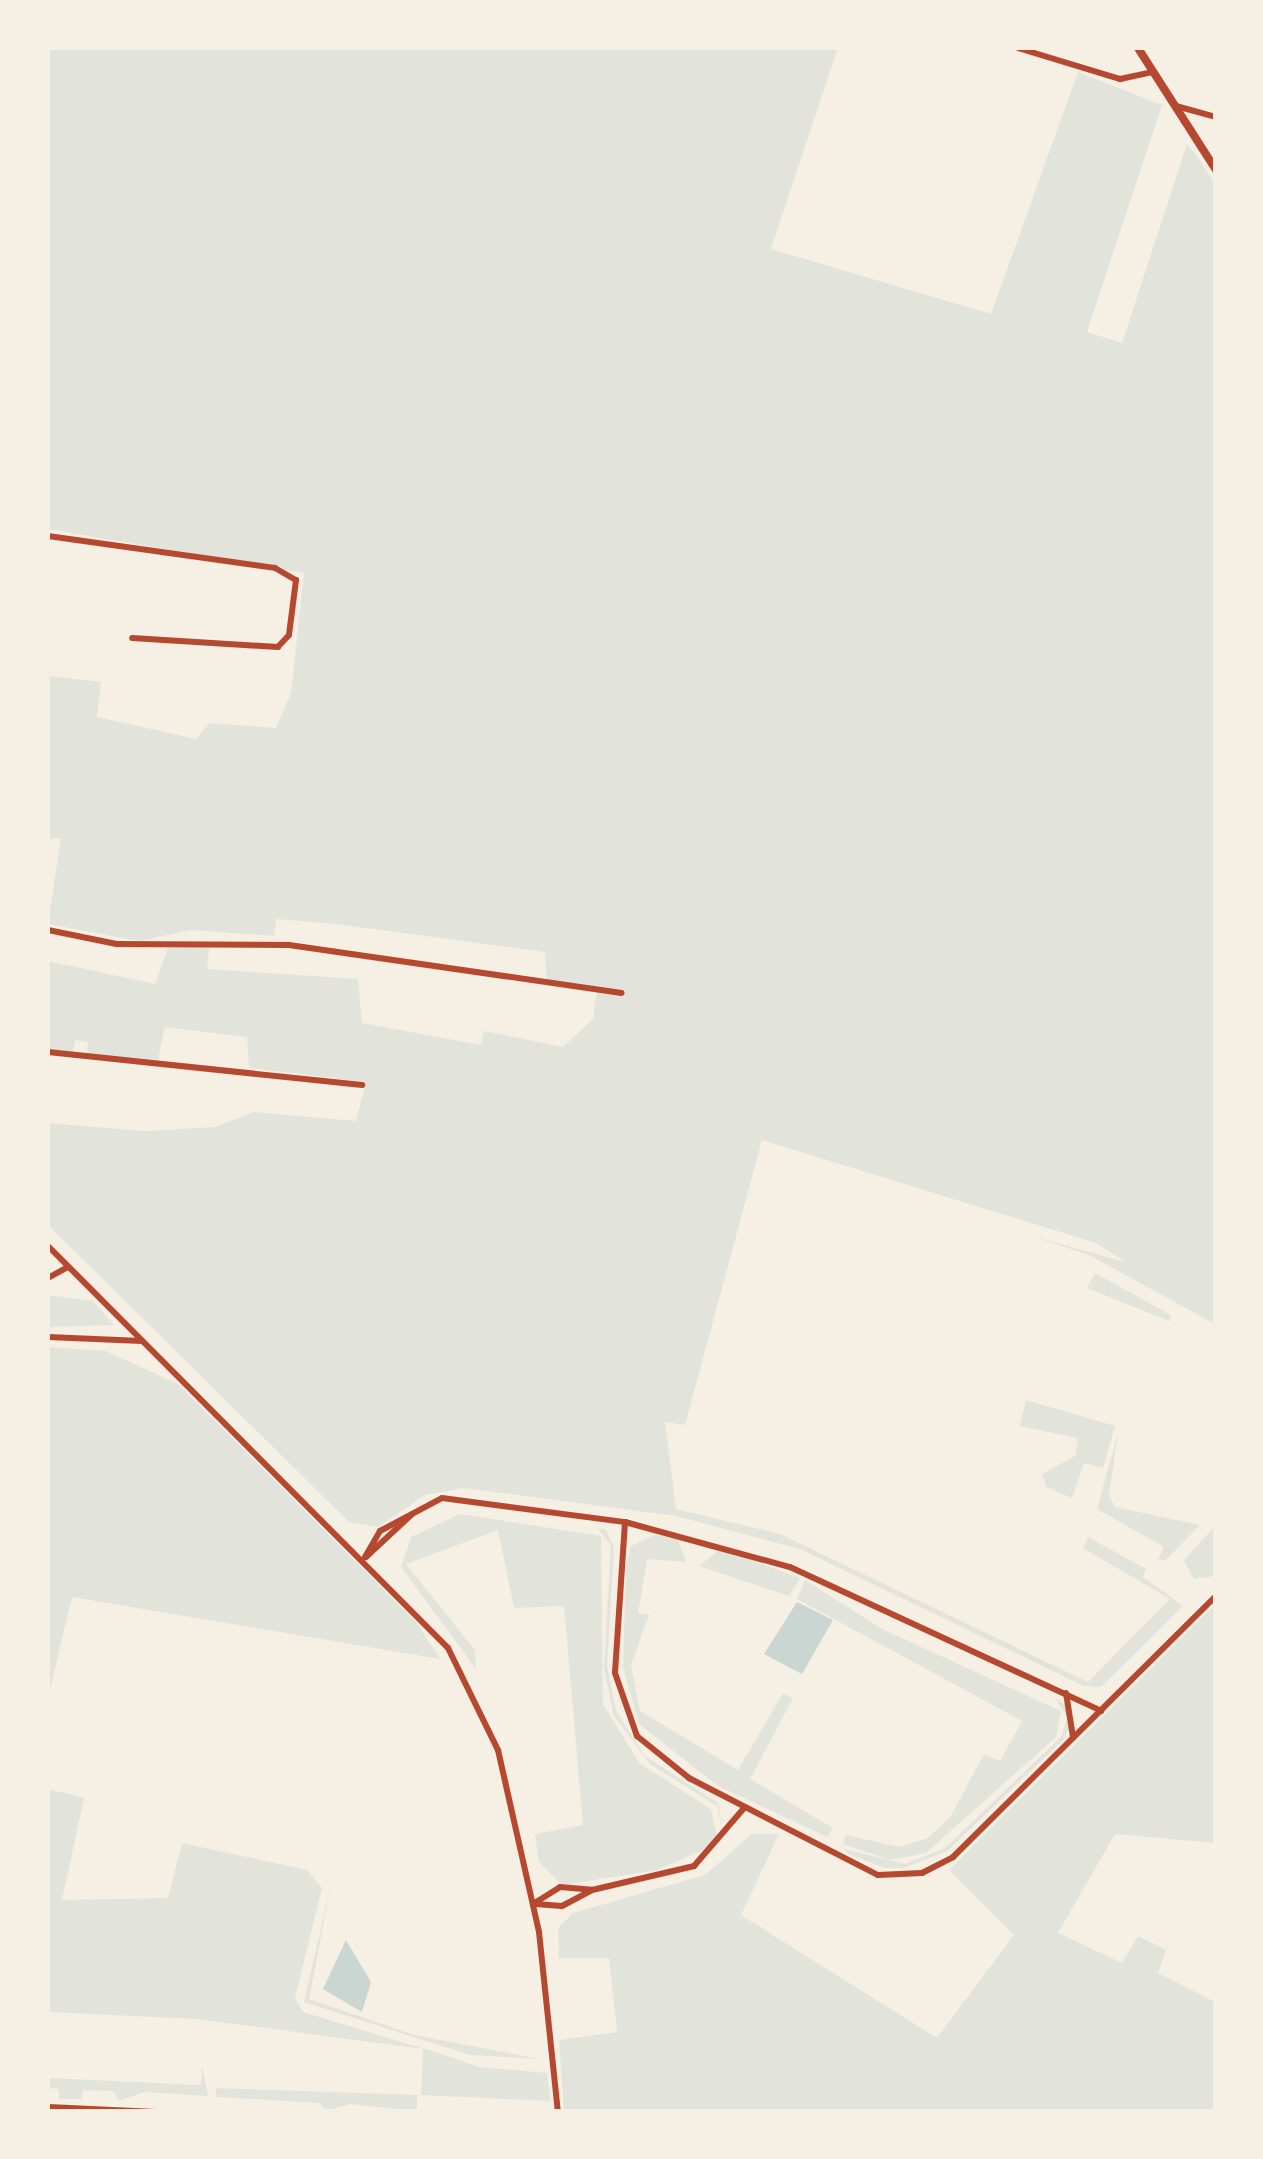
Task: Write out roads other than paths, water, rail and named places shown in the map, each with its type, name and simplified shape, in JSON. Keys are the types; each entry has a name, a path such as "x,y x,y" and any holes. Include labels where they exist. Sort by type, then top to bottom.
{"street":[{"path":"1018,48 1120,79 1153,72"},
{"path":"1142,49 1216,170"},
{"path":"1176,106 1216,117"},
{"path":"48,536 275,568 296,580 289,635 278,647 132,638"},
{"path":"48,930 117,944 272,943 622,993"},
{"path":"48,1052 362,1085"},
{"path":"48,1246 426,1618 466,1680 498,1750 534,1904 558,2112"},
{"path":"48,1278 68,1267"},
{"path":"48,1337 142,1342"},
{"path":"365,1558 380,1531 416,1509 473,1498 625,1522 790,1566 1100,1711"},
{"path":"365,1558 416,1509"},
{"path":"625,1522 615,1673 623,1709 657,1756 863,1871 913,1876 954,1856 1216,1596"},
{"path":"1066,1694 1073,1739"},
{"path":"534,1904 562,1906 592,1890 694,1866 744,1808"},
{"path":"534,1904 560,1888 592,1890"},
{"path":"48,2107 156,2112"}]}
